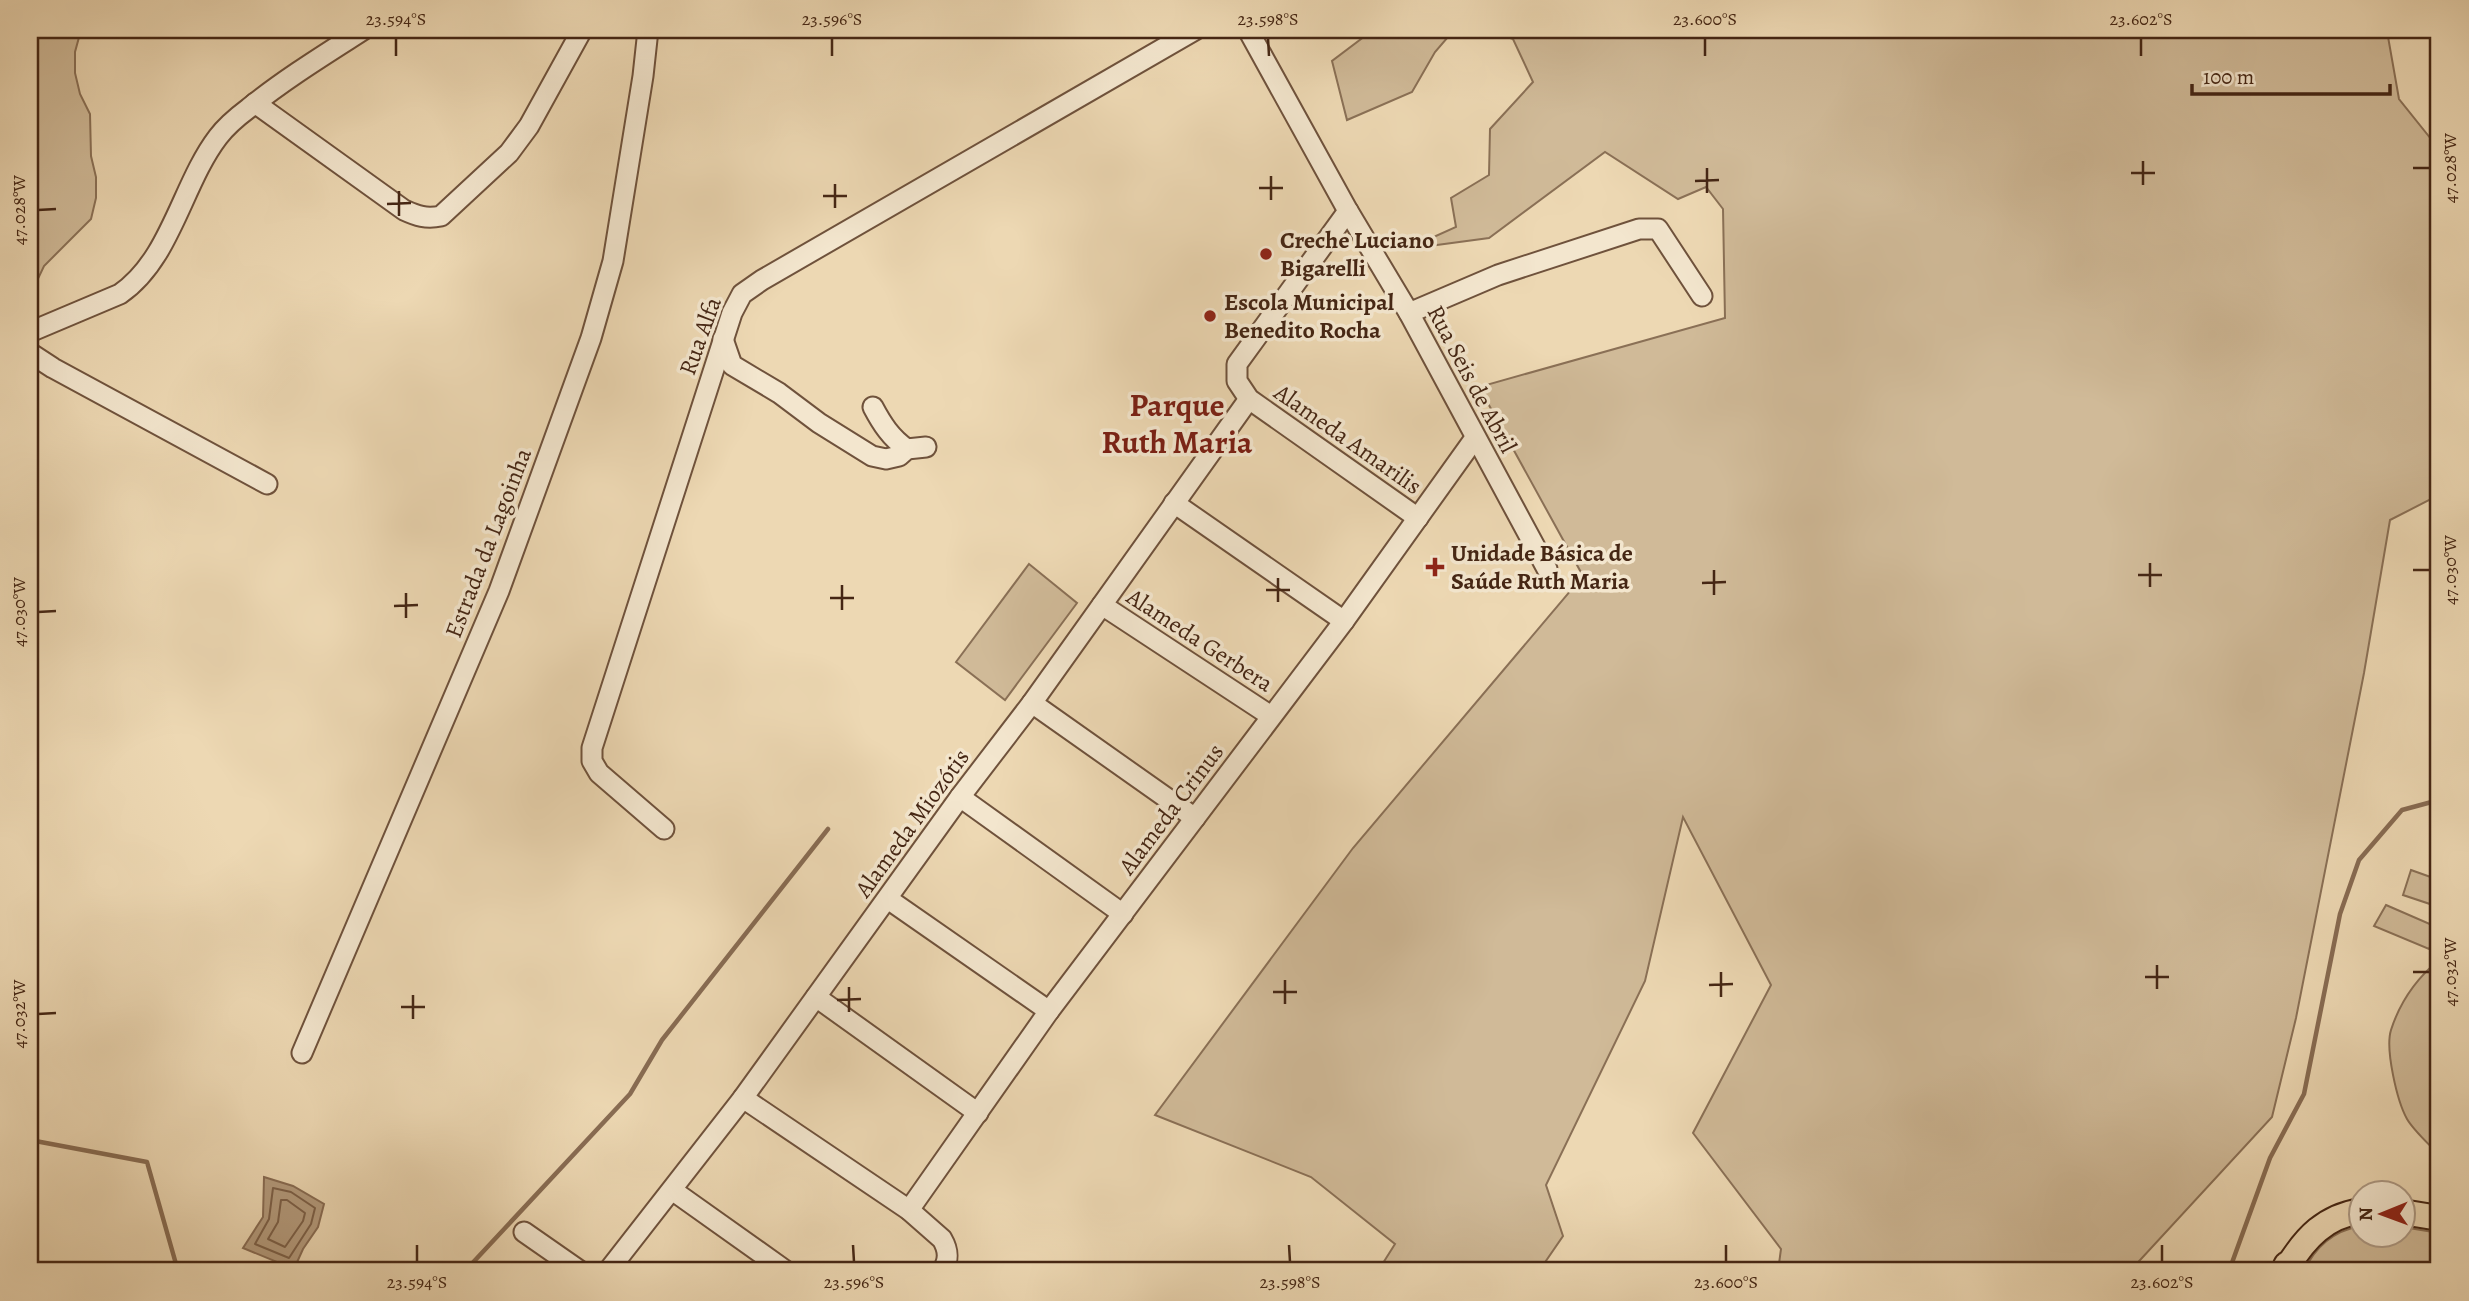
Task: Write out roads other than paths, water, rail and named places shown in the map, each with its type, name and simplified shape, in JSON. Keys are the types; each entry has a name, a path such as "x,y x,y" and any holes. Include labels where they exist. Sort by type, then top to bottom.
{"main road":[{"path":"2288,1269 2317,1228 2346,1213"},
{"path":"2416,1214 2439,1217"}],"street":[{"path":"30,332 133,285 157,253 205,156 234,119 269,90 363,30"},
{"path":"255,103 404,210 417,216 441,216 509,153 529,126 582,30"},
{"name":"Estrada da Lagoinha","path":"302,1053 499,591 591,338 613,261 648,30"},
{"name":"Rua Alfa","path":"664,829 599,773 592,761 592,748 723,339 742,294 1195,30"},
{"name":"Rua Seis de Abril","path":"1248,30 1348,211 1409,313 1548,569"},
{"path":"1249,399 1237,381 1237,364 1348,211"},
{"path":"1409,313 1498,275 1639,229 1658,229 1702,296"},
{"path":"723,339 732,365 779,393 872,457 886,459 917,448 898,443 884,427 873,407"},
{"path":"30,353 53,369 267,484"},
{"name":"Alameda Miozótis","path":"608,1271 743,1098 960,797 1032,703 1249,399"},
{"name":"Alameda Amarilis","path":"1249,399 1418,518"},
{"name":"Alameda Crinus","path":"909,1210 1049,1011 1343,621 1475,438"},
{"path":"1174,503 1343,621"},
{"name":"Alameda Gerbera","path":"1102,605 1271,716"},
{"path":"1032,703 1195,818"},
{"path":"960,797 1122,914"},
{"path":"888,900 1049,1011"},
{"path":"816,997 978,1113"},
{"path":"743,1098 909,1210 946,1245 948,1261 943,1271"},
{"path":"672,1190 786,1271"},
{"path":"524,1232 580,1271"}],"water":[{"path":"264,1177 293,1186 324,1204 318,1227 303,1249 294,1269 243,1248 263,1217"}],"waterway":[{"path":"2229,1271 2270,1158 2304,1094 2340,914 2359,860 2402,810 2439,800"},
{"path":"465,1271 630,1094 662,1040 828,829"},
{"path":"30,1140 147,1162 178,1271"}],"place":[{"name":"Creche Luciano Bigarelli","path":"1266,254"},
{"name":"Escola Municipal Benedito Rocha","path":"1210,316"},
{"name":"Unidade Básica de Saúde Ruth Maria","path":"1435,567"}],"district":[{"name":"Parque Ruth Maria","path":"1177,424"}]}
